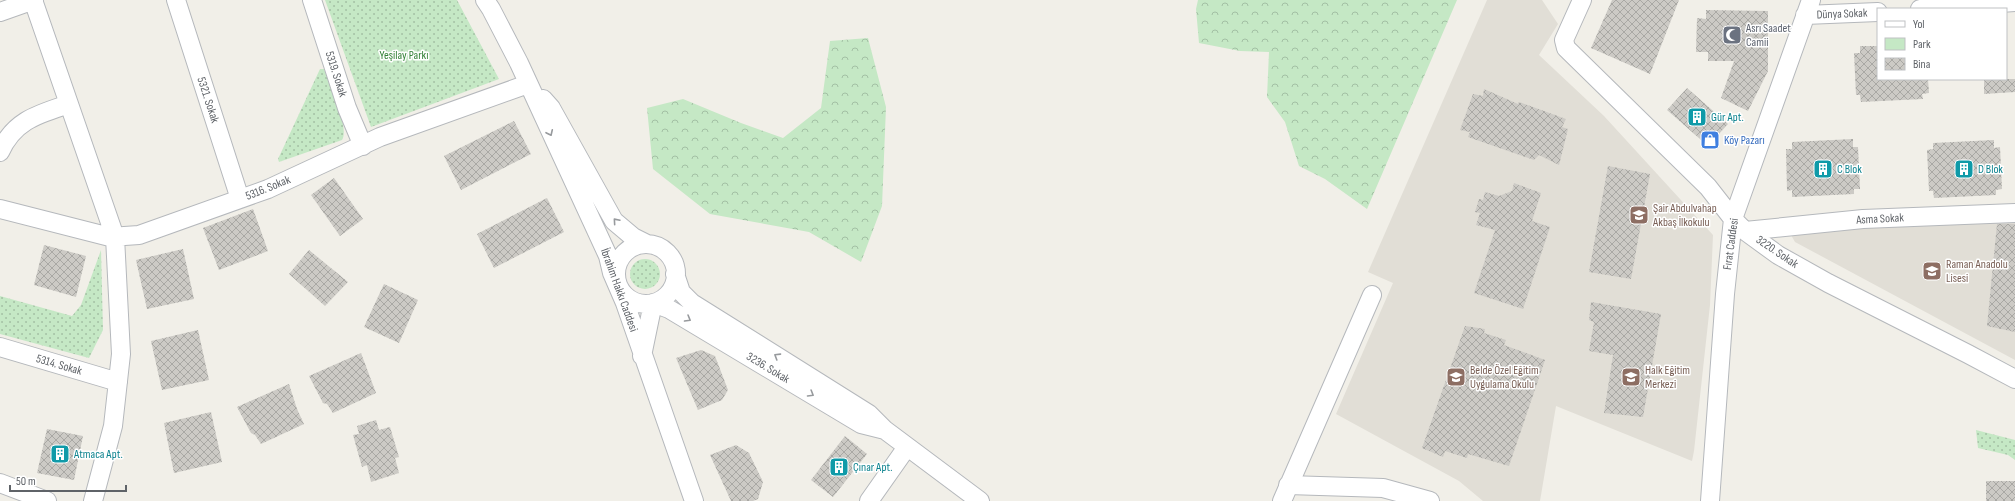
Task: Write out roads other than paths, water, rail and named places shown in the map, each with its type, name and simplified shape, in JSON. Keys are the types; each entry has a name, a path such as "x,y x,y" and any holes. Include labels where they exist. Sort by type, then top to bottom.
{"street":[{"path":"0,12 33,0 115,237 120,354 118,382 113,426 93,501"},
{"name":"5321. Sokak","path":"176,0 240,199"},
{"name":"5319. Sokak","path":"312,0 347,108 363,146"},
{"name":"İbrahim Hakkı Caddesi","path":"485,0 492,9 608,256 612,273 620,288 642,356 694,501"},
{"name":"3220. Sokak","path":"1582,0 1564,40 1566,48 1708,187 1739,225 1778,255 1828,283 1961,350 2015,380"},
{"path":"1934,8 2015,2"},
{"name":"Dünya Sokak","path":"1808,8 1877,12"},
{"name":"Fırat Caddesi","path":"1710,501 1725,294 1739,225 1808,8"},
{"name":"5316. Sokak","path":"0,210 110,237 140,235 268,189 380,137 528,84"},
{"name":"İbrahim Hakkı Caddesi","path":"528,84 551,108 614,221 633,237 647,244"},
{"path":"0,152 5,140 16,128 27,120 33,116 69,104"},
{"name":"Asma Sokak","path":"1739,225 2015,213"},
{"path":"647,244 656,246 670,256 674,265 675,274 674,284 669,292 661,299 653,303 643,304 625,296 616,280 616,270 623,254 638,245 647,244"},
{"name":"3236. Sokak","path":"675,274 681,292 692,303 869,414 885,430 980,501"},
{"path":"1372,295 1285,493 1383,488 1430,501"},
{"path":"642,356 653,303"},
{"name":"3236. Sokak","path":"653,303 669,308 861,424 885,430"},
{"name":"5314. Sokak","path":"0,347 118,382"},
{"path":"869,501 907,447"},
{"path":"0,483 47,501"}],"place":[{"name":"Asrı Saadet Camii","path":"1732,35"},
{"name":"Gür Apt.","path":"1697,117"},
{"name":"Köy Pazarı","path":"1710,140"},
{"name":"C Blok","path":"1823,169"},
{"name":"D Blok","path":"1964,169"},
{"name":"Şair Abdulvahap Akbaş İlkokulu","path":"1639,215"},
{"name":"Raman Anadolu Lisesi","path":"1932,271"},
{"name":"Belde Özel Eğitim Uygulama Okulu","path":"1456,377"},
{"name":"Halk Eğitim Merkezi","path":"1631,377"},
{"name":"Atmaca Apt.","path":"60,454"},
{"name":"Çınar Apt.","path":"839,467"}],"park label":[{"name":"Yeşilay Parkı","path":"404,55"}]}
